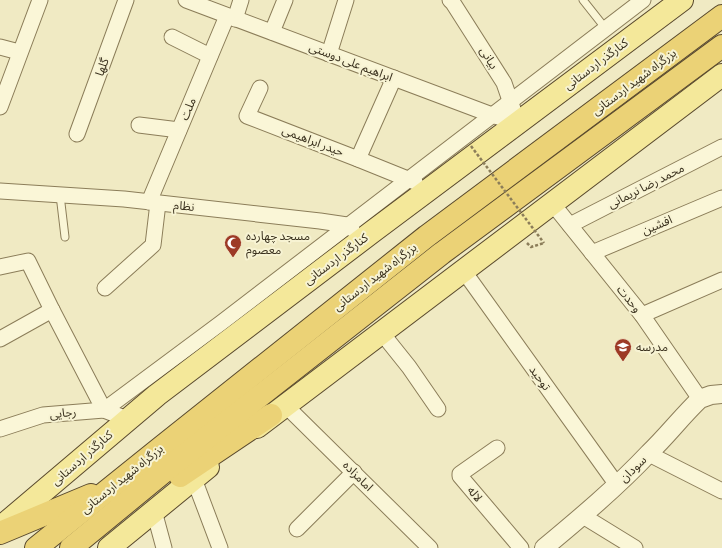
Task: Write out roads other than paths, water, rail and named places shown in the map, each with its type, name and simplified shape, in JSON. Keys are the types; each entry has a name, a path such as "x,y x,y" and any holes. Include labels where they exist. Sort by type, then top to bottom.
{"highway":[{"name":"بزرگراه شهید اردستانی","path":"36,548 428,236 722,16"},
{"name":"بزرگراه شهید اردستانی","path":"72,548 172,465 411,278 722,46"},
{"path":"72,548 278,410"},
{"path":"0,534 114,485"}],"main road":[{"name":"کنارگذر اردستانی","path":"0,528 127,419 229,328 355,232 430,188 682,0"},
{"path":"109,548 278,410 722,75"},
{"path":"381,332 393,310 525,192"}],"street":[{"path":"0,107 19,52 40,0"},
{"name":"گلها","path":"77,134 126,0"},
{"name":"ابراهیم علی دوستی","path":"186,0 492,115 518,123"},
{"name":"ملت","path":"105,288 153,245 153,203 179,130 210,56 241,0"},
{"path":"272,32 285,0"},
{"path":"330,54 346,0"},
{"name":"بیانی","path":"450,0 477,38 504,83 518,123"},
{"path":"355,232 407,180 643,0"},
{"path":"606,29 623,44"},
{"path":"172,37 210,56"},
{"path":"0,47 19,52"},
{"path":"358,158 394,78"},
{"name":"حیدر ابراهیمی","path":"260,88 247,116 358,158 407,180 430,188"},
{"path":"139,125 179,130"},
{"name":"محمد رضا نریمانی","path":"570,225 722,147"},
{"name":"نظام","path":"0,191 153,203 320,221 355,232"},
{"name":"افشین","path":"592,253 722,198"},
{"name":"وحدت","path":"552,203 642,315 700,400"},
{"path":"0,267 28,261 104,410 229,328"},
{"name":"توحید","path":"463,270 617,485"},
{"path":"642,315 722,280"},
{"path":"0,339 52,310"},
{"path":"381,332 409,367 438,409"},
{"name":"سودان","path":"544,548 617,485 649,454 700,400 711,395 722,394"},
{"name":"رجایی","path":"0,428 43,415 104,410 127,419"},
{"name":"امامزاده","path":"278,410 354,472 430,548"},
{"name":"لاله","path":"497,448 460,474 460,476 521,548"},
{"path":"649,454 722,491"},
{"path":"297,529 354,472"},
{"path":"194,479 220,548"},
{"path":"154,511 164,548"},
{"path":"582,516 635,548"}],"lane":[{"path":"583,0 606,29"},
{"path":"60,195 65,237"}],"place":[{"name":"مسجد چهارده معصوم","path":"233,258"},
{"name":"مدرسه","path":"623,362"}]}
